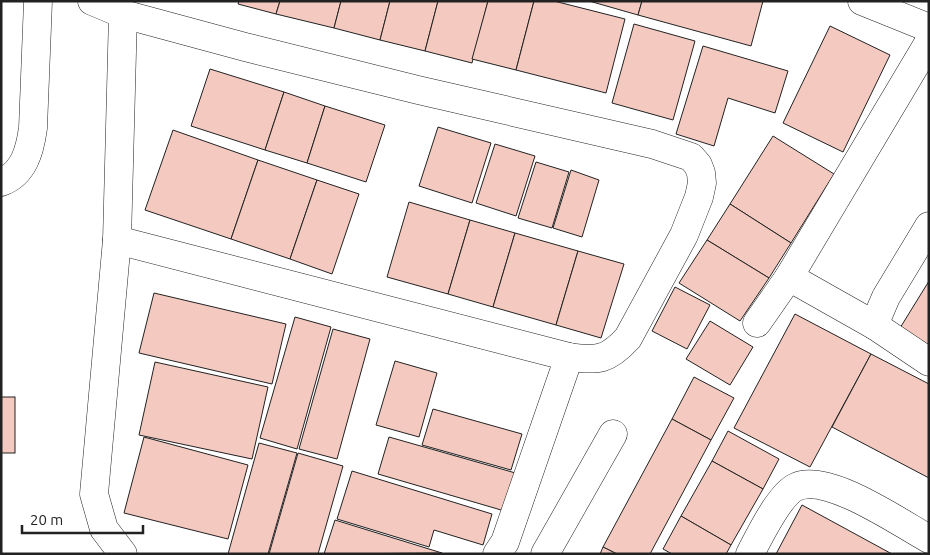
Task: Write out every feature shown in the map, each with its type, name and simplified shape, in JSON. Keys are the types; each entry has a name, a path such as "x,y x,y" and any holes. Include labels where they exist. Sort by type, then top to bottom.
{"street":[{"path":"1,182 11,178 18,171 31,144 38,1"},
{"path":"92,1 123,14 246,47 399,86 652,144 691,157 702,173 700,197 684,235 628,338 616,351 601,358 569,357 116,240"},
{"path":"862,1 929,28"},
{"path":"123,14 116,240 94,494 104,529 123,554"},
{"path":"757,323 790,276 929,42"},
{"path":"874,325 886,297 929,226"},
{"path":"790,276 874,325 929,362"},
{"path":"497,554 505,542 569,357"},
{"path":"545,554 613,434"},
{"path":"750,554 768,521 786,495 796,487 808,485 823,486 842,491 929,539"}],"building":[{"path":"239,1 280,1 276,14 238,4"},
{"path":"280,1 341,1 334,28 276,14"},
{"path":"341,1 390,1 380,40 334,28"},
{"path":"390,1 438,1 425,51 380,40"},
{"path":"438,1 488,1 472,63 425,51"},
{"path":"488,1 534,1 516,70 472,59"},
{"path":"534,1 554,1 625,19 606,93 516,70"},
{"path":"589,1 642,1 638,15"},
{"path":"642,1 763,1 751,46 638,15"},
{"path":"634,24 695,41 673,120 612,103"},
{"path":"830,26 890,55 843,152 783,123"},
{"path":"703,46 788,71 775,113 728,98 714,146 676,134"},
{"path":"210,69 284,92 265,150 191,126"},
{"path":"284,92 325,106 307,163 265,150"},
{"path":"325,106 385,125 366,182 307,163"},
{"path":"438,127 491,143 472,203 419,186"},
{"path":"173,130 258,160 231,239 145,210"},
{"path":"773,136 834,174 791,243 730,204"},
{"path":"495,144 535,156 516,216 476,203"},
{"path":"258,160 317,180 290,259 231,239"},
{"path":"536,162 569,172 552,228 518,218"},
{"path":"571,170 599,180 582,237 553,228"},
{"path":"317,180 359,194 332,274 290,259"},
{"path":"409,202 470,220 448,294 387,277"},
{"path":"730,204 791,243 769,278 707,240"},
{"path":"470,220 515,233 493,307 448,294"},
{"path":"515,233 578,251 556,325 493,307"},
{"path":"707,240 769,278 740,321 679,283"},
{"path":"578,251 624,264 601,338 556,325"},
{"path":"929,281 929,345 900,328"},
{"path":"675,287 710,305 687,349 652,331"},
{"path":"154,293 286,324 272,384 139,353"},
{"path":"795,314 871,354 810,467 734,428"},
{"path":"295,317 331,327 297,449 260,438"},
{"path":"710,321 753,347 730,385 686,359"},
{"path":"333,329 370,339 337,459 299,449"},
{"path":"871,354 929,384 929,478 832,427"},
{"path":"395,361 437,373 419,437 376,425"},
{"path":"155,362 268,387 252,459 139,435"},
{"path":"694,377 734,398 711,440 672,419"},
{"path":"1,397 15,397 15,453 1,453"},
{"path":"433,409 522,434 511,470 422,445"},
{"path":"672,419 711,440 650,554 617,554 603,547"},
{"path":"728,431 779,459 763,489 712,461"},
{"path":"144,437 248,465 228,539 124,513"},
{"path":"389,437 519,474 508,512 378,474"},
{"path":"259,443 297,453 268,554 228,554"},
{"path":"298,453 343,466 318,554 269,554"},
{"path":"712,461 763,489 731,545 681,516"},
{"path":"352,471 492,514 483,545 434,530 429,547 337,519"},
{"path":"802,505 892,554 776,554"},
{"path":"681,516 731,545 726,554 672,554 663,549"},
{"path":"335,520 442,553 324,554"},
{"path":"603,547 617,554 600,554"}]}
